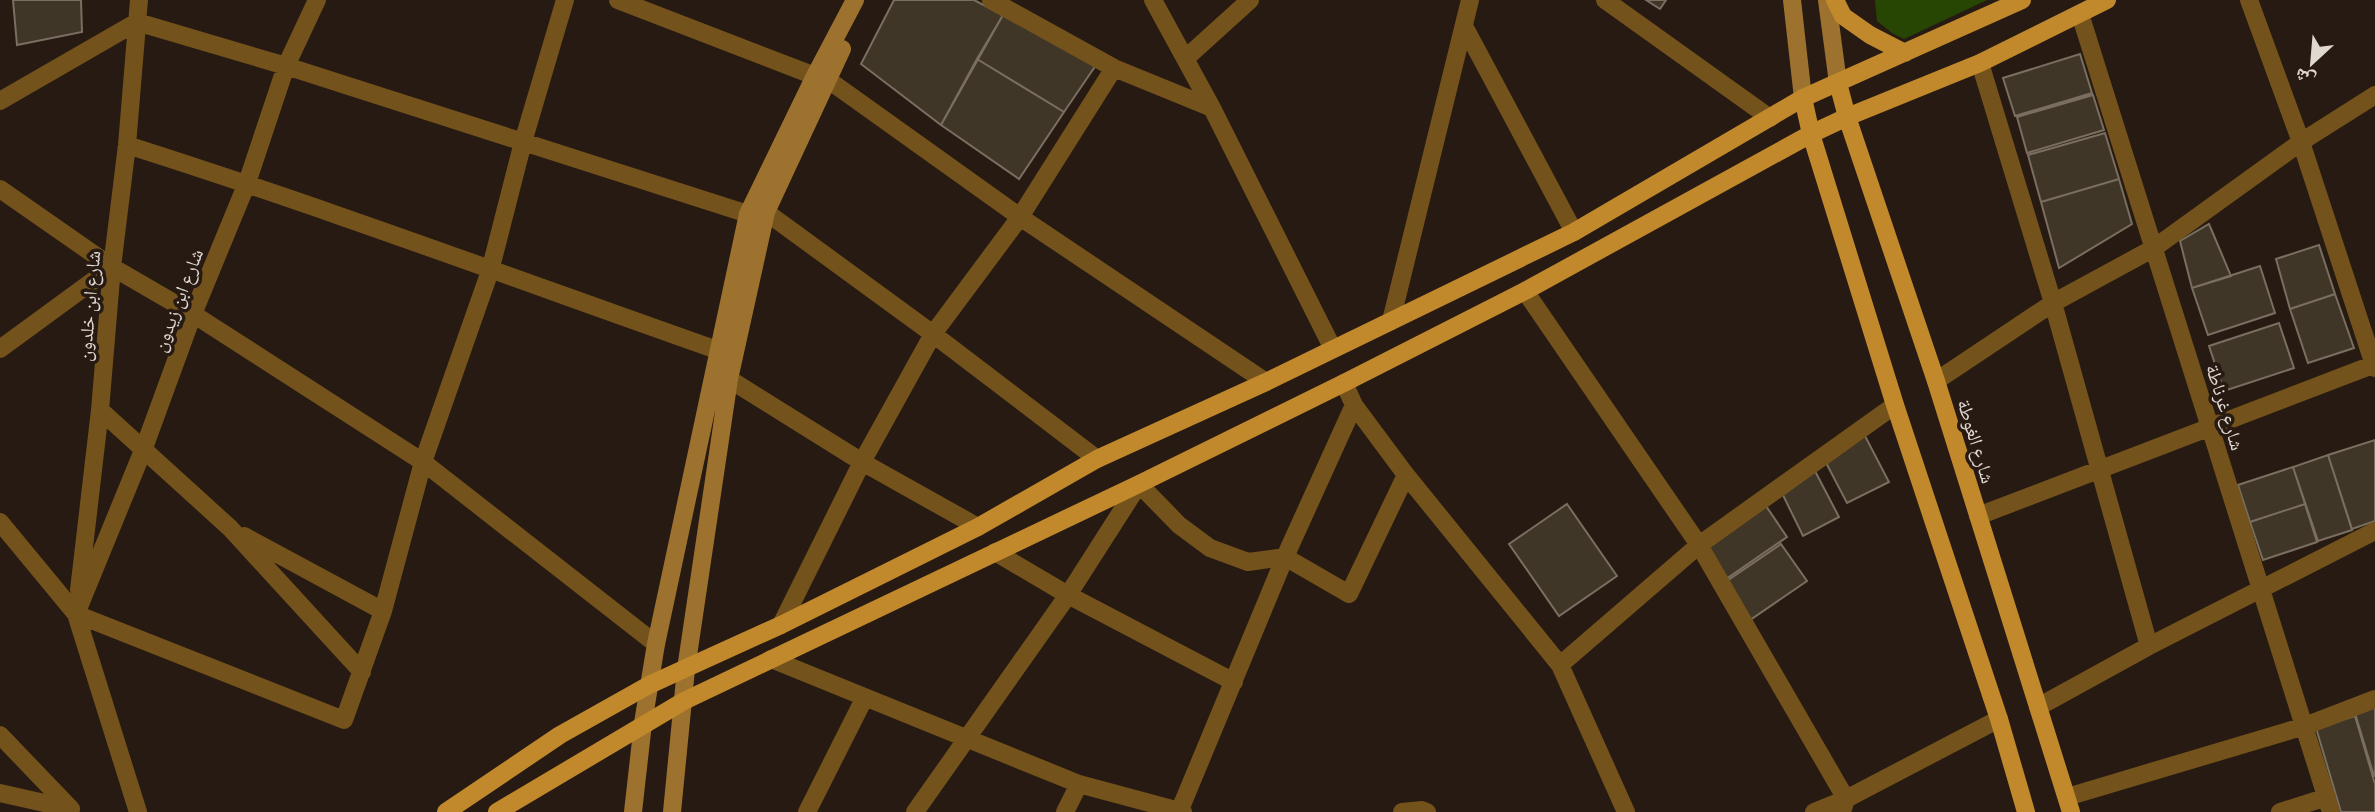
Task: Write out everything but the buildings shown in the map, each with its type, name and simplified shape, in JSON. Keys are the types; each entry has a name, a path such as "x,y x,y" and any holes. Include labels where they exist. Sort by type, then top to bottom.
{"main road":[{"path":"633,812 643,723 656,644 717,350 757,213 855,0"},
{"path":"821,77 866,0"},
{"path":"1792,0 1803,98 1811,134 2026,812"},
{"path":"1827,0 1838,83"},
{"path":"1835,0 1843,16 1870,36 1905,52"},
{"path":"446,812 560,735 649,685 781,625 978,527 1097,459 1266,382 1574,232 1803,98 2022,0"},
{"path":"501,809 684,701 1344,383 1525,291 1811,134 1980,63 2107,0"},
{"name":"شارع الغوطة","path":"1838,83 1936,381 2069,805"},
{"path":"672,812 686,669 729,379 757,213"},
{"path":"501,809 523,812"}],"street":[{"name":"شارع ابن خلدون","path":"76,614 100,410 139,0"},
{"name":"شارع ابن زيدون","path":"76,614 247,183 286,66 317,0"},
{"path":"76,614 344,720 383,611 423,462 490,271 523,142 565,0"},
{"path":"618,0 821,77 1020,217 1266,382"},
{"path":"992,0 1114,68 1213,108"},
{"path":"1153,0 1213,108 1333,349"},
{"path":"1186,58 1250,0"},
{"path":"1391,321 1470,0"},
{"path":"1605,0 1770,118"},
{"path":"1979,516 2375,366 2301,142 2249,0"},
{"name":"شارع غرناطة","path":"2080,14 2329,805"},
{"path":"0,102 137,22 757,213 933,334 1097,459"},
{"path":"1464,26 1574,232"},
{"path":"1980,63 2053,303 2149,646"},
{"path":"781,625 862,462 933,334 1020,217 1114,68"},
{"path":"1936,381 2053,303 2154,248 2301,142 2375,95"},
{"path":"127,145 247,183 717,350"},
{"path":"0,189 112,267 193,314 423,462 656,644"},
{"path":"0,349 112,267"},
{"path":"1525,291 1699,545 1844,805 1859,812"},
{"path":"729,379 862,462 978,527"},
{"path":"1344,383 1354,405 1406,475 1560,665 1626,812"},
{"path":"771,659 1079,784 1181,811 1286,557 1354,405"},
{"path":"1560,665 1699,545 1895,405"},
{"path":"100,410 230,528 362,673"},
{"path":"915,812 1068,594 1139,484 1179,525 1210,548 1248,562 1286,557 1349,594 1406,475"},
{"path":"0,522 76,614 138,812"},
{"path":"230,528 383,611"},
{"path":"2038,707 2149,646 2375,531"},
{"path":"995,552 1234,682"},
{"path":"807,812 864,699"},
{"path":"2069,805 2305,726 2375,699"},
{"path":"1814,812 1844,805 1998,719"},
{"path":"0,735 74,811"},
{"path":"1065,812 1079,784"},
{"path":"0,793 74,811"},
{"path":"2280,812 2329,805"},
{"path":"1402,812 1427,812"}],"green space":[{"path":"1875,0 1987,0 1904,39 1877,21"}]}
